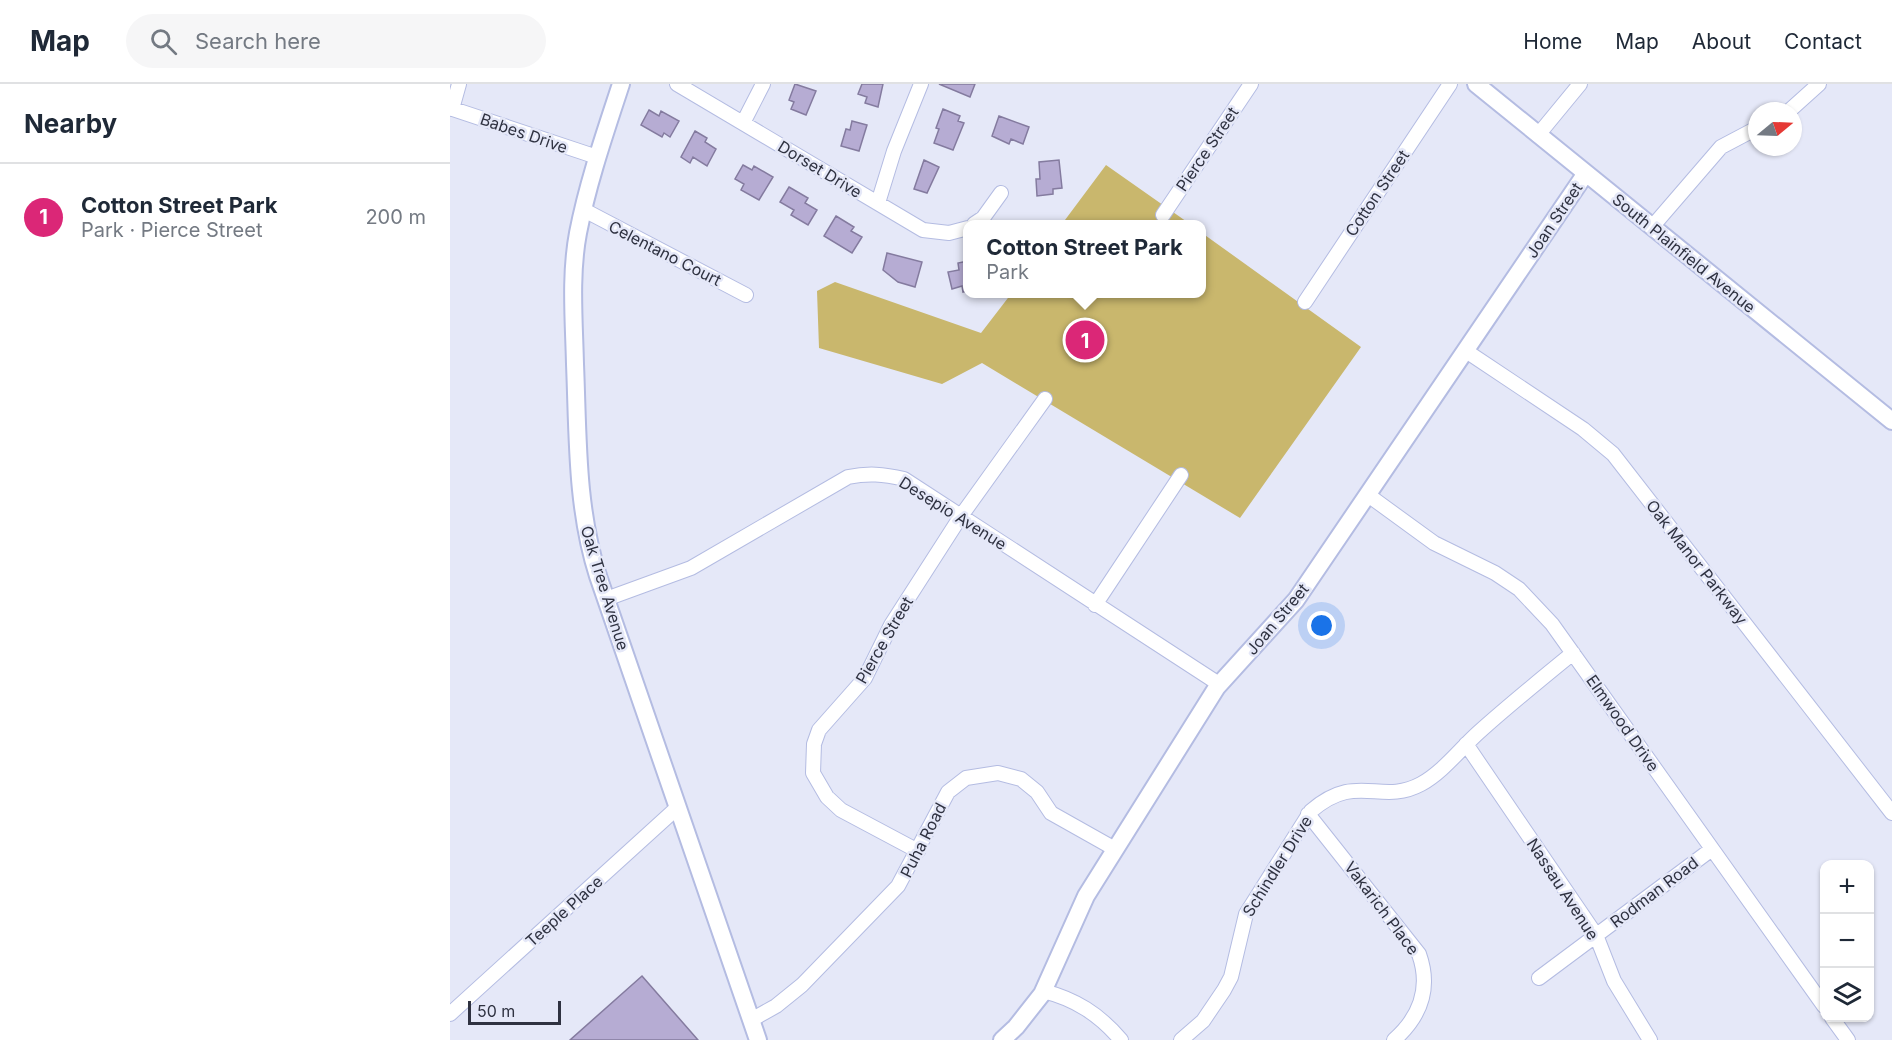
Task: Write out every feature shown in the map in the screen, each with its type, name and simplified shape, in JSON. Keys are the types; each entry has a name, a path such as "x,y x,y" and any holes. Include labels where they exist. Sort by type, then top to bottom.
{"street":[{"path":"451,108 459,84"},
{"name":"Oak Tree Avenue","path":"621,84 597,157 578,234 574,282 579,468 585,526 606,599 758,1040"},
{"name":"Dorset Drive","path":"677,84 923,230 949,233 963,229"},
{"path":"743,123 763,84"},
{"path":"878,203 894,152 921,84"},
{"name":"Pierce Street","path":"1163,214 1251,84"},
{"name":"Cotton Street","path":"1305,302 1450,84"},
{"name":"South Plainfield Avenue","path":"1476,84 1892,422"},
{"path":"1538,135 1580,84"},
{"path":"1800,102 1819,84"},
{"name":"Babes Drive","path":"451,108 597,157"},
{"path":"1652,227 1715,153 1748,133"},
{"name":"Joan Street","path":"1002,1040 1016,1027 1043,991 1086,896 1219,684 1296,600 1586,173"},
{"path":"980,220 1001,193"},
{"name":"Celentano Court","path":"584,210 746,295"},
{"name":"Oak Manor Parkway","path":"1466,351 1583,429 1613,454 1892,813"},
{"name":"Pierce Street","path":"918,851 841,810 827,797 813,773 814,744 819,730 865,678 891,625 961,516 1045,399"},
{"name":"Desepio Avenue","path":"606,599 691,568 848,477 868,473 904,479 1219,684"},
{"path":"1095,605 1181,475"},
{"name":"Elmwood Drive","path":"1368,495 1434,543 1495,573 1519,589 1552,624 1820,1000"},
{"name":"Schindler Drive","path":"1181,1040 1203,1021 1224,990 1231,977 1246,914 1308,814 1321,802 1341,792 1355,789 1396,792 1419,785 1433,777 1466,744 1573,653"},
{"name":"Nassau Avenue","path":"1466,744 1596,935 1614,981 1650,1040"},
{"name":"Puha Road","path":"751,1020 789,996 826,962 898,886 948,792 966,778 998,773 1022,779 1037,792 1051,813 1115,849"},
{"name":"Teeple Place","path":"450,1014 678,807"},
{"name":"Vakarich Place","path":"1308,814 1419,954 1424,974 1424,995 1413,1021 1401,1038"},
{"name":"Rodman Road","path":"1539,978 1712,849"},
{"path":"1043,991 1086,1008 1102,1020 1121,1040"},
{"path":"1835,1022 1848,1040"}],"shaded area":[{"path":"1106,165 1184,220 1065,220"},
{"path":"1206,236 1361,347 1240,518 982,363 942,384 819,348 817,291 835,282 981,333 1008,298 1206,298"}],"building":[{"path":"795,84 816,91 806,115 791,109 794,102 789,100"},
{"path":"862,84 883,84 878,107 865,103 867,97 858,94"},
{"path":"939,84 975,84 970,97"},
{"path":"943,109 960,116 958,121 964,123 953,150 934,143 939,129 936,128"},
{"path":"649,110 659,116 661,111 679,121 670,137 664,133 662,137 641,125"},
{"path":"999,116 1029,127 1023,144 1011,139 1009,144 992,136"},
{"path":"852,121 867,125 859,151 841,146 846,129 850,130"},
{"path":"695,131 707,138 705,142 716,149 707,166 693,157 690,163 681,157"},
{"path":"924,160 939,167 927,193 914,189"},
{"path":"1059,160 1062,188 1053,189 1053,194 1037,196 1036,179 1040,179 1039,162"},
{"path":"743,165 752,170 754,166 773,177 759,200 741,190 744,184 735,179"},
{"path":"789,187 808,198 805,203 817,210 808,225 791,215 794,210 780,202"},
{"path":"836,216 854,227 851,231 862,237 852,253 824,236"},
{"path":"887,253 922,262 915,287 898,282 883,270"},
{"path":"963,262 963,292 962,286 952,289 948,272 959,270 958,263"},
{"path":"642,976 698,1040 570,1040"}],"place":[{"name":"Cotton Street Park","path":"1085,340"}]}
